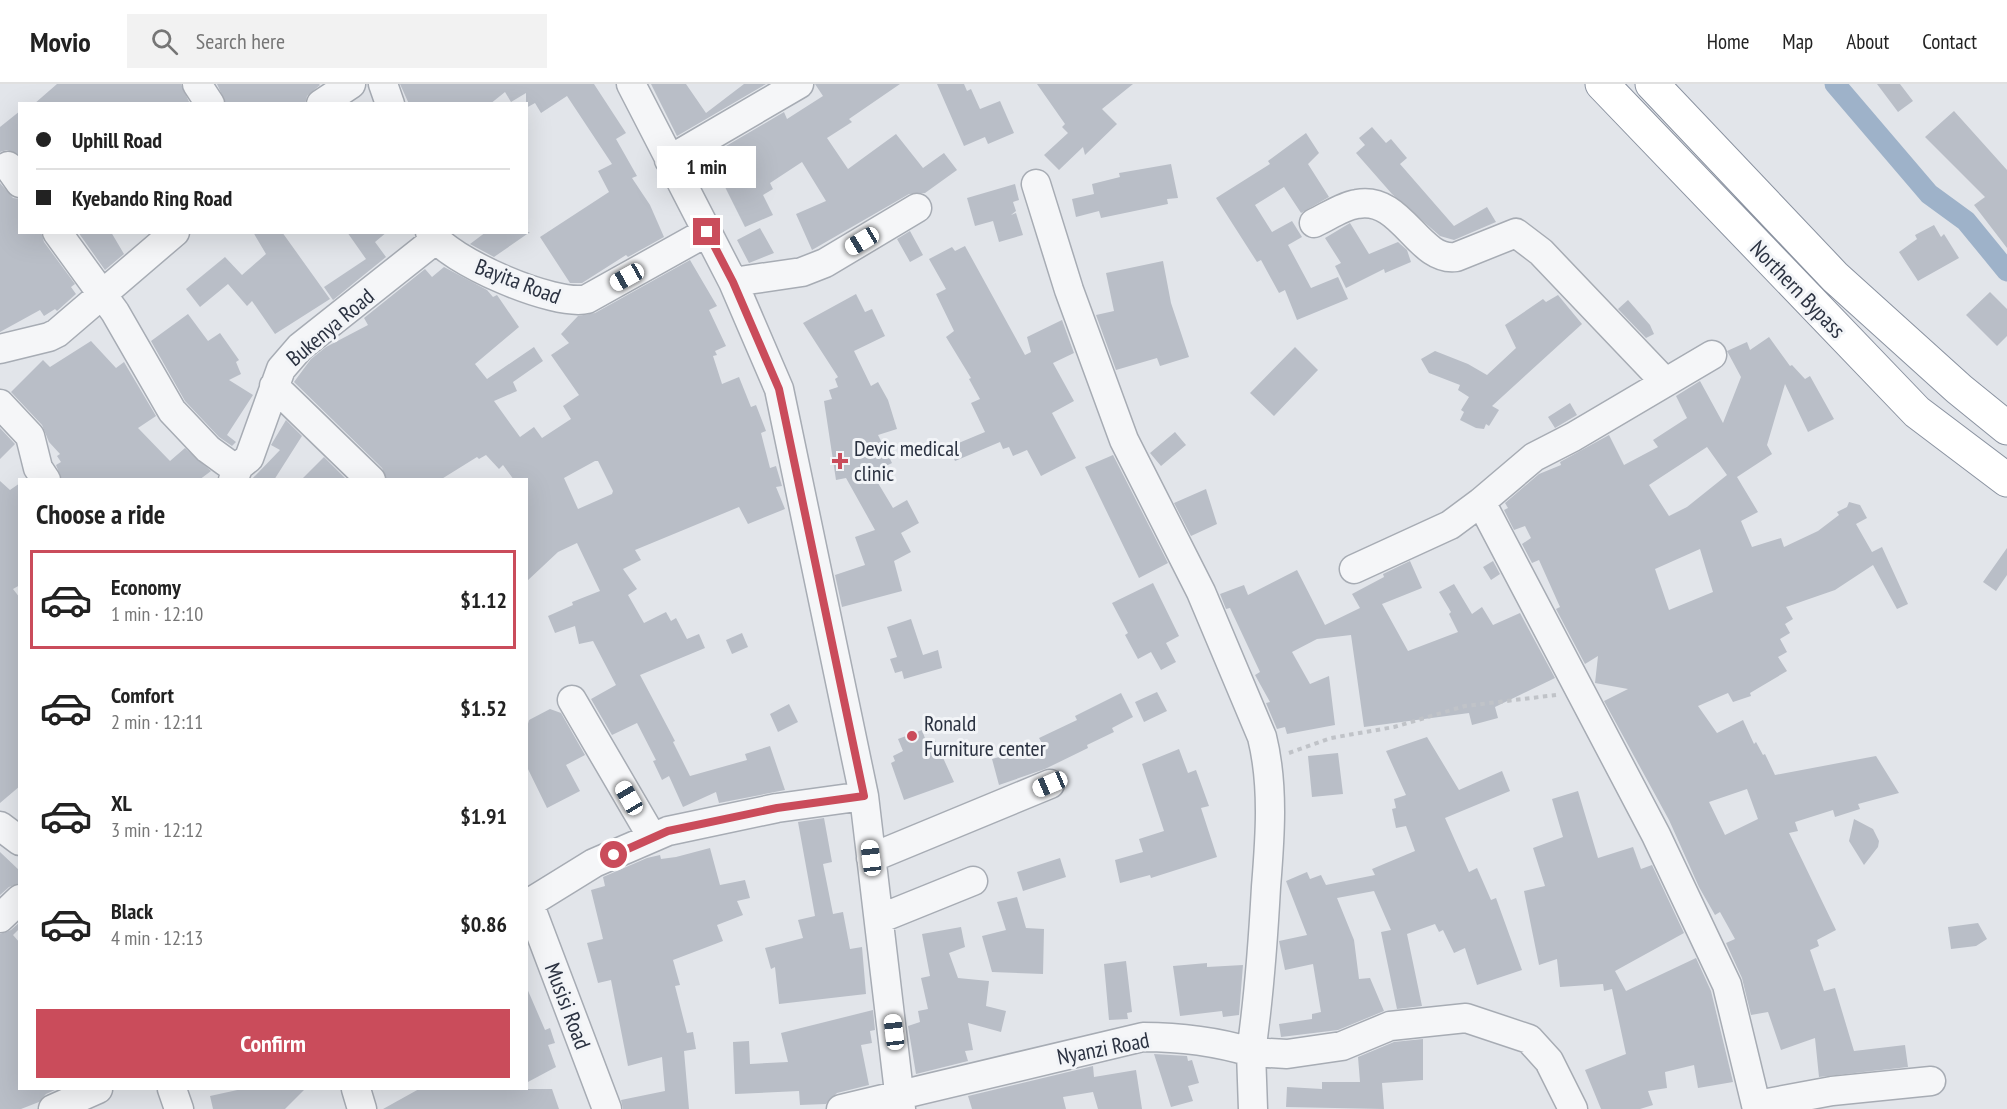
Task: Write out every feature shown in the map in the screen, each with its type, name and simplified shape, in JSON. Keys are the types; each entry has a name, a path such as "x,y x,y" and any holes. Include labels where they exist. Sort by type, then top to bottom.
{"highway":[{"name":"Northern Bypass","path":"1602,84 1917,412 2007,480"},
{"name":"Northern Bypass","path":"1652,84 1835,277 1959,389 2007,428"},
{"path":"1917,412 2007,501"}],"street":[{"path":"198,84 209,102"},
{"path":"324,102 351,84"},
{"path":"383,84 389,102"},
{"path":"631,84 733,282 779,389 864,796 901,1103 841,1109"},
{"path":"669,160 799,84"},
{"path":"1036,184 1070,290 1124,440 1201,592 1262,737 1268,760 1270,833 1264,925 1251,1052 1253,1109"},
{"path":"1314,224 1357,204 1376,205 1393,213 1426,246 1447,258 1456,257 1516,233 1541,252 1665,382"},
{"path":"733,282 802,272 825,263 917,208"},
{"name":"Bayita Road","path":"433,236 474,266 552,297 578,301 707,232"},
{"path":"58,234 103,294 172,411 208,449 230,465 236,473"},
{"path":"0,349 49,338 173,234"},
{"name":"Bukenya Road","path":"236,473 249,458 281,369 300,347 433,236"},
{"path":"1354,569 1450,525 1534,457 1573,437 1712,355"},
{"path":"274,386 369,478"},
{"path":"0,404 30,436 38,468 45,478"},
{"path":"1481,502 1656,835 1727,985 1757,1107 1832,1091 1931,1081"},
{"path":"572,700 652,837"},
{"path":"871,858 1050,784"},
{"path":"528,904 594,863 668,831 777,808 864,796"},
{"path":"0,826 18,840"},
{"path":"879,919 973,881"},
{"path":"0,918 18,901"},
{"name":"Musisi Road","path":"528,904 607,1109"},
{"name":"Nyanzi Road","path":"901,1103 1143,1038 1181,1037 1212,1041 1251,1052 1287,1054 1342,1046 1390,1026 1466,1018 1529,1039 1549,1061 1573,1109"},
{"path":"53,1109 97,1090"},
{"path":"172,1090 179,1109"},
{"path":"356,1090 362,1109"}],"path":[{"path":"1268,760 1331,738 1394,728 1465,706 1562,694 1580,687"}],"building":[{"path":"57,84 181,84 189,102 36,102"},
{"path":"217,84 320,85 307,96 306,102 225,102"},
{"path":"400,84 594,84 626,133 616,139 637,176 632,178 650,205 664,237 628,257 626,255 582,283 570,283 540,237 609,192 598,171 612,164 567,96 541,113 535,103 528,107 526,93 511,102 505,92 492,102 408,102"},
{"path":"651,84 686,84 706,113 744,84 766,84 677,136"},
{"path":"815,84 900,84 849,119 852,122 827,138 848,169 896,134 923,168 944,153 957,170 925,193 909,194 812,250 796,214 826,201 802,162 770,183 773,189 763,195 773,215 745,227 720,177 708,185 700,171 696,173 692,166 784,112 787,119 823,96"},
{"path":"937,84 964,84 967,91 971,89 980,109 1000,101 1014,133 988,144 985,137 964,146"},
{"path":"1037,84 1133,84 1102,109 1117,124 1085,155 1083,147 1059,170 1044,155 1068,133 1062,127 1065,124"},
{"path":"1877,84 1900,84 1913,101 1898,112"},
{"path":"1954,111 2007,170 2007,248 1974,205 1985,197 1925,137"},
{"path":"18,113 18,154 7,150 0,152 0,127"},
{"path":"1372,127 1386,143 1391,139 1407,158 1400,164 1454,226 1487,207 1496,222 1454,240 1440,236 1392,194 1356,153 1365,145 1359,138"},
{"path":"1306,133 1319,153 1308,164 1329,197 1301,213 1284,187 1255,205 1272,232 1292,221 1302,237 1288,245 1311,288 1338,277 1348,299 1297,320 1285,290 1279,293 1261,260 1257,262 1216,198 1270,164 1268,161"},
{"path":"1171,164 1178,198 1167,199 1168,204 1101,218 1099,211 1076,217 1072,199 1094,194 1092,184 1120,177 1119,173"},
{"path":"0,183 13,198 18,199 18,234 42,234 44,242 75,284 71,287 76,294 57,311 55,309 44,316 40,310 0,332"},
{"path":"1015,184 1019,200 1013,202 1016,211 1011,215 1016,213 1023,235 999,242 993,221 975,226 967,198"},
{"path":"1350,223 1369,254 1398,242 1407,250 1411,262 1385,273 1384,269 1346,288 1335,266 1341,263 1325,238"},
{"path":"1934,225 1941,237 1944,234 1959,258 1918,281 1899,252 1917,239 1915,235"},
{"path":"760,228 774,253 749,263 737,240"},
{"path":"910,231 923,255 910,262 897,239"},
{"path":"79,234 112,234 124,254 105,270"},
{"path":"254,234 283,234 330,299 275,334 252,301 247,306 228,284 200,307 186,289 225,257 242,275 266,254"},
{"path":"348,234 385,234 375,242 386,257 333,300 324,287 366,259"},
{"path":"483,234 527,234 494,257 470,244"},
{"path":"965,246 1025,355 1031,352 1027,337 1062,320 1074,353 1053,363 1074,401 1052,413 1076,458 1041,476 1027,450 1013,456 1009,447 1003,449 1000,442 955,461 949,447 985,432 971,403 980,399 969,379 971,378 946,337 954,331 936,294 946,289 929,259 952,247 955,251"},
{"path":"690,260 717,306 709,310 726,346 715,351 717,355 713,356 722,384 739,377 751,407 756,405 766,431 761,433 770,468 776,466 782,486 776,487 785,509 748,524 739,507 635,550 641,560 623,569 637,589 628,595 644,623 666,612 671,621 676,618 687,639 699,634 705,648 640,675 675,741 673,742 690,776 747,760 745,754 770,746 785,790 719,803 716,792 683,807 669,776 662,780 653,761 656,760 637,723 612,735 591,699 616,685 593,641 579,644 575,626 555,633 548,616 573,605 572,602 600,591 577,543 558,552 528,580 528,478 513,478 503,465 499,469 486,455 479,459 477,457 443,478 386,478 382,468 294,382 311,359 326,347 368,325 364,318 425,269 432,277 444,267 487,290 493,297 497,295 519,327 475,364 487,379 534,347 543,361 513,382 517,391 494,401 520,437 534,427 542,438 571,419 563,406 579,395 551,355 569,343 561,334 578,316 595,313","holes":["598,461 613,491 612,494 578,509 564,478"]},
{"path":"1163,261 1171,303 1189,357 1160,366 1157,358 1116,370 1096,315 1114,311 1106,273"},
{"path":"1990,292 2007,309 2007,336 1997,346 1966,315"},
{"path":"856,294 865,312 872,309 885,336 854,351 871,386 878,382 888,400 897,429 878,435 892,463 872,473 893,508 907,500 919,523 901,533 911,552 894,561 902,591 842,607 835,575 865,565 855,537 875,530 846,478 836,480 824,401 832,399 829,390 838,387 835,379 838,377 803,323"},
{"path":"1558,295 1582,324 1492,406 1499,410 1489,426 1486,424 1484,429 1476,428 1460,420 1464,412 1461,410 1469,397 1458,390 1460,385 1429,373 1421,359 1435,351 1468,364 1487,375 1516,348 1505,325 1543,299 1546,302"},
{"path":"1628,300 1650,325 1654,334 1646,338 1618,309"},
{"path":"188,314 208,341 220,333 239,360 236,362 241,374 229,380 253,395 227,435 236,442 232,446 219,437 185,401 151,341"},
{"path":"1769,337 1790,366 1792,365 1805,379 1810,376 1834,419 1808,432 1785,384 1767,445 1772,454 1737,477 1758,512 1741,521 1752,547 1781,538 1784,547 1818,531 1839,515 1837,512 1847,507 1849,502 1860,505 1867,518 1856,524 1872,552 1882,547 1908,604 1897,609 1873,565 1835,590 1786,607 1793,619 1785,624 1790,633 1780,639 1787,652 1778,657 1787,671 1750,693 1751,696 1733,702 1728,693 1698,706 1717,733 1743,720 1754,744 1756,742 1763,755 1765,754 1775,775 1876,756 1899,793 1858,804 1860,809 1835,817 1833,810 1795,822 1798,831 1789,833 1836,930 1817,940 1819,946 1810,950 1824,991 1835,988 1854,1051 1905,1045 1908,1067 1819,1077 1815,1038 1781,1050 1768,1012 1751,1015 1742,978 1726,943 1735,939 1720,912 1715,915 1699,887 1669,820 1604,701 1628,689 1595,683 1598,656 1585,664 1556,609 1560,607 1539,560 1532,563 1522,544 1531,538 1525,526 1514,530 1504,510 1508,508 1505,503 1539,474 1561,465 1560,462 1609,435 1624,465 1658,447 1653,440 1687,418 1676,396 1700,381 1723,423 1741,377 1727,351 1747,342 1750,350","holes":["1707,447 1727,475 1687,507 1669,516 1649,485","1700,549 1713,592 1669,610 1655,569","1747,789 1758,819 1725,835 1709,802"]},
{"path":"91,341 116,368 124,362 156,416 138,428 170,461 185,448 211,471 202,478 61,478 56,465 61,462 57,456 60,454 49,442 42,425 11,392 43,360 50,367"},
{"path":"1295,347 1318,370 1274,416 1250,393"},
{"path":"1570,403 1577,415 1555,428 1548,417"},
{"path":"286,420 302,436 275,478 253,478 280,450 271,445"},
{"path":"0,428 15,444 0,459"},
{"path":"1175,432 1186,445 1161,466 1150,453"},
{"path":"1113,455 1168,563 1139,578 1085,467"},
{"path":"324,457 345,478 303,478"},
{"path":"0,481 10,490 18,484 18,586 13,589 18,595 18,788 0,803"},
{"path":"1206,489 1217,524 1191,536 1174,503"},
{"path":"2007,548 2007,575 1996,591 1983,582"},
{"path":"1410,561 1422,588 1382,604 1408,651 1458,632 1449,614 1451,612 1439,592 1454,584 1472,614 1482,607 1493,625 1520,613 1555,678 1495,707 1498,718 1472,725 1469,713 1364,727 1351,635 1317,639 1292,652 1310,684 1329,676 1335,725 1287,734 1285,727 1277,729 1266,703 1270,702 1255,675 1260,672 1230,608 1226,609 1220,594 1244,585 1248,595 1297,570 1325,625 1360,608 1352,594 1384,577 1383,574"},
{"path":"1493,561 1500,574 1491,580 1483,567"},
{"path":"1153,583 1179,636 1166,643 1176,662 1161,670 1151,652 1138,659 1125,635 1128,633 1112,603"},
{"path":"911,619 923,655 938,650 942,668 904,679 902,671 895,673 890,659 897,657 887,627"},
{"path":"742,633 748,647 732,654 726,640"},
{"path":"1157,692 1167,711 1144,722 1135,702"},
{"path":"1121,693 1133,717 1112,728 1114,732 1087,745 1088,748 1045,769 999,785 992,759 1043,745 1039,738 1077,720 1075,716"},
{"path":"789,704 798,722 778,732 770,714"},
{"path":"550,709 561,713 585,755 566,765 580,791 547,808 528,769 529,720"},
{"path":"922,730 927,744 935,740 954,782 904,800 891,763 895,761 893,756 903,751 898,739"},
{"path":"1427,737 1459,790 1502,771 1510,791 1445,818 1469,872 1477,868 1491,900 1496,898 1522,970 1477,985 1465,948 1454,953 1443,930 1439,932 1435,924 1407,934 1422,1006 1397,1009 1381,932 1391,930 1374,891 1337,898 1354,940 1359,979 1370,978 1384,1011 1338,1030 1281,1037 1279,1024 1312,1019 1312,1014 1321,1012 1313,964 1285,970 1279,941 1307,935 1286,881 1307,872 1310,879 1321,875 1326,885 1375,875 1372,869 1415,851 1406,826 1396,828 1392,809 1396,808 1394,799 1406,795 1386,751"},
{"path":"1179,749 1188,773 1196,770 1209,806 1201,808 1217,857 1151,878 1150,875 1120,883 1115,860 1143,852 1139,839 1164,831 1142,764"},
{"path":"1338,753 1343,794 1312,797 1308,756"},
{"path":"1578,791 1598,858 1633,847 1641,869 1652,865 1684,933 1615,971 1626,991 1696,958 1711,991 1733,1082 1698,1088 1694,1065 1665,1072 1667,1088 1648,1091 1653,1105 1640,1109 1601,1109 1585,1070 1626,1054 1612,989 1604,991 1603,984 1560,987 1557,959 1539,965 1524,891 1545,886 1533,848 1563,837 1552,799"},
{"path":"824,818 832,862 823,864 833,914 843,912 850,949 862,947 866,994 779,1004 775,967 771,969 765,948 803,938 798,920 815,916 798,822"},
{"path":"1854,819 1873,829 1879,841 1878,847 1864,865 1849,841"},
{"path":"710,848 720,885 745,880 750,898 737,901 743,915 717,925 723,941 673,960 680,985 675,986 687,1033 693,1032 696,1049 684,1051 689,1109 623,1109 621,1100 665,1091 662,1057 628,1066 611,980 598,983 587,943 603,939 591,890 605,886 603,877 647,858 660,855 661,859 676,857"},
{"path":"0,852 18,869 18,884 9,887 0,895"},
{"path":"1060,858 1066,877 1023,891 1017,872"},
{"path":"1017,897 1026,928 1044,929 1043,974 992,972 982,936 1006,930 997,902"},
{"path":"1978,923 1987,939 1976,946 1951,949 1948,927"},
{"path":"18,924 18,930 13,935 18,941 18,1090 55,1090 46,1094 39,1102 21,1109 0,1109 0,934 11,930"},
{"path":"961,927 965,947 949,953 958,978 989,981 986,1006 1006,1011 1001,1032 968,1023 973,1050 965,1051 968,1061 916,1074 908,1026 920,1022 918,1011 928,1009 921,978 930,976 922,934"},
{"path":"1126,961 1132,1012 1127,1013 1128,1019 1109,1020 1104,964"},
{"path":"1207,963 1207,967 1243,965 1239,1015 1223,1017 1222,1011 1180,1016 1173,966"},
{"path":"528,991 545,1030 550,1028 555,1043 548,1045 556,1067 528,1082"},
{"path":"873,1010 875,1030 870,1031 872,1043 861,1045 869,1085 837,1093 826,1104 800,1105 799,1091 735,1094 733,1042 749,1041 750,1064 788,1062 781,1033"},
{"path":"1423,1039 1423,1080 1382,1083 1384,1109 1286,1107 1287,1087 1322,1089 1322,1082 1360,1082 1358,1057 1394,1042"},
{"path":"1154,1054 1187,1056 1188,1061 1192,1060 1199,1083 1188,1086 1193,1101 1171,1107"},
{"path":"1093,1066 1094,1077 1136,1070 1142,1109 1098,1109 1093,1092 1063,1097 1066,1109 972,1109 968,1096"},
{"path":"552,1089 559,1109 383,1109 417,1090"},
{"path":"237,1090 304,1090 285,1109 213,1109 210,1096"}],"waterway":[{"path":"1835,84 1929,194 1966,221 2007,271"}],"place":[{"name":"Devic medical clinic","path":"840,461"},
{"name":"Ronald Furniture center","path":"912,736"}],"route":[{"path":"614,855 668,831 777,808 864,796 779,389 733,282 707,232"}]}
